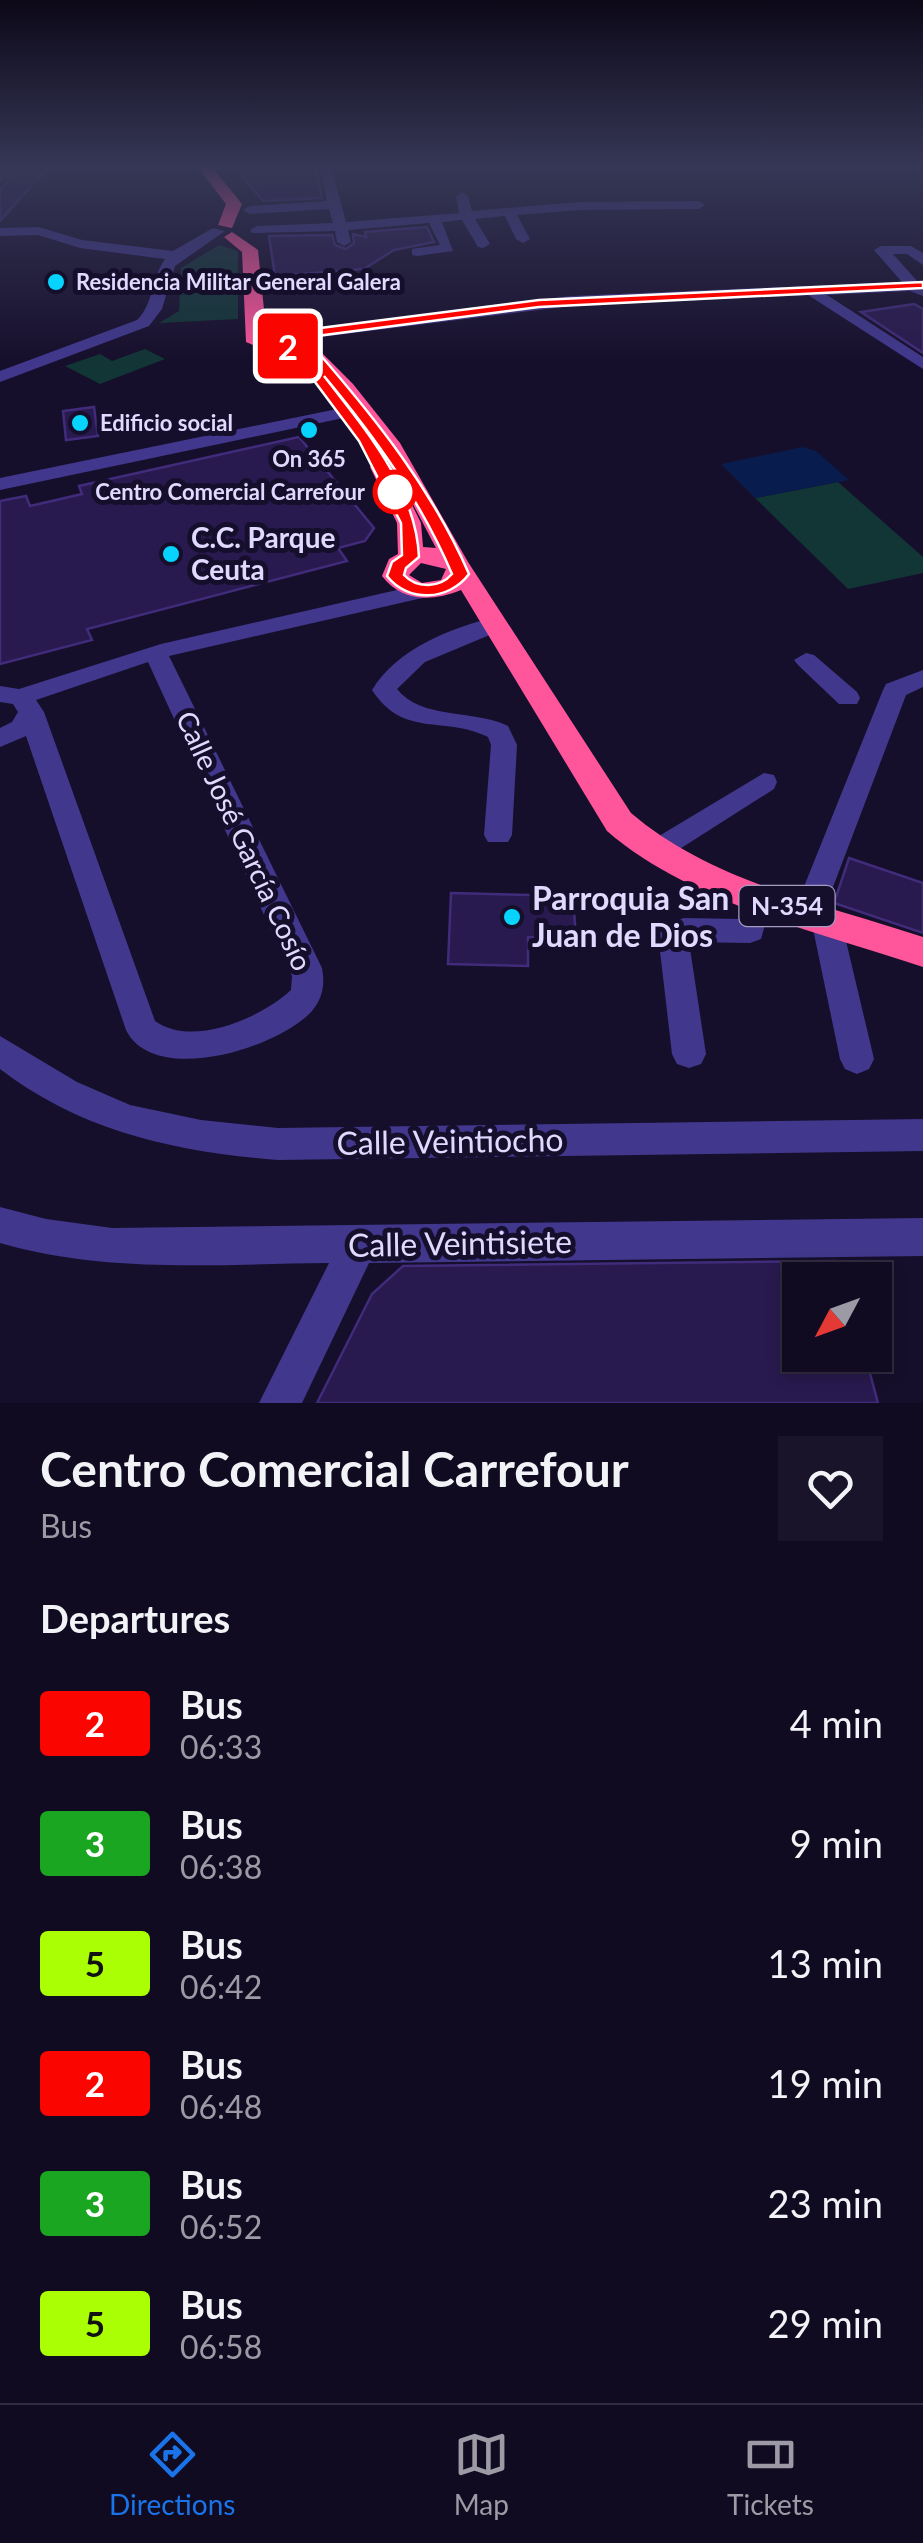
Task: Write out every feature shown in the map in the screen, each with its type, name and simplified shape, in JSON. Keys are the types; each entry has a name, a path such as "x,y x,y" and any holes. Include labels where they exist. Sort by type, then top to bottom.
{"highway":[{"name":"N-354","path":"254,231 268,311 283,338 324,365 382,435 604,802 627,830 678,867 923,952"},
{"path":"226,232 250,250 283,338 347,412 410,523 403,564 440,556 458,566 452,585 427,591"},
{"name":"N-354","path":"403,564 404,586 468,604 496,624"}],"street":[{"path":"345,231 349,241"},
{"path":"402,231 402,238"},
{"path":"416,252 448,248 440,231"},
{"path":"476,231 484,244"},
{"path":"520,231 524,239"},
{"path":"0,232 39,232 90,246 178,255"},
{"path":"0,377 143,324 154,312 161,277 178,255 226,232"},
{"path":"919,289 881,250 911,250 923,260"},
{"path":"283,338 539,304 919,289"},
{"path":"811,291 923,364"},
{"path":"0,484 347,412"},
{"path":"307,614 357,596 403,564"},
{"path":"0,738 21,728 17,701 78,676 307,614 427,591"},
{"path":"496,624 407,664 390,675 384,690 392,704 411,714 482,724 500,732 504,746 498,835"},
{"name":"Calle José García Cosío","path":"17,701 142,1030 158,1042 180,1048 204,1045 278,1017 305,996 309,982 306,968 157,655"},
{"path":"806,660 848,698"},
{"path":"857,1059 817,917 895,690 923,678"},
{"path":"654,852 764,782"},
{"path":"689,1054 673,934 684,930 750,931 758,896"},
{"name":"Calle Veintiocho","path":"0,1050 37,1080 81,1104 125,1121 222,1140 278,1144 923,1135"},
{"name":"Calle Veintisiete","path":"0,1225 46,1238 112,1247 923,1237"},
{"path":"280,1403 358,1245"}],"green space":[{"path":"219,245 238,251 238,319 159,323 179,311 181,268"},
{"path":"145,349 165,359 100,384 65,366 100,354 112,361"},
{"path":"838,482 923,557 923,573 848,589 755,498"}],"water":[{"path":"803,447 816,451 849,480 755,498 721,464"}],"building":[{"path":"429,231 434,242 394,250 364,269 275,276 269,236 332,235 335,245 346,249 354,243 353,234 366,237 365,232"},
{"path":"914,304 923,309 923,353 861,312"},
{"name":"Edificio social","path":"94,407 98,436 66,440 63,411"},
{"name":"C.C. Parque Ceuta","path":"299,437 374,528 365,541 338,548 347,561 87,629 92,640 0,664 0,501 26,496 30,506 82,494 79,486"},
{"path":"849,858 923,883 923,933 834,903"},
{"name":"Parroquia San Juan de Dios","path":"451,893 573,896 576,939 528,937 528,966 448,964"},
{"path":"835,1261 782,1262 782,1372 870,1372 878,1403 317,1403 372,1294 403,1266"}],"bus line":[{"name":"2","path":"311,352 382,435 460,568 458,580 452,585 432,591 404,586 396,576 398,565 411,557 410,523 366,440 323,381 303,363 275,348 294,344 297,335 507,307 604,299 923,286"}],"place":[{"name":"Residencia Militar General Galera","path":"56,282"},
{"name":"Edificio social","path":"80,423"},
{"name":"On 365","path":"309,430"},
{"name":"Centro Comercial Carrefour","path":"395,492"},
{"name":"C.C. Parque Ceuta","path":"171,554"},
{"name":"Parroquia San Juan de Dios","path":"512,917"}]}
